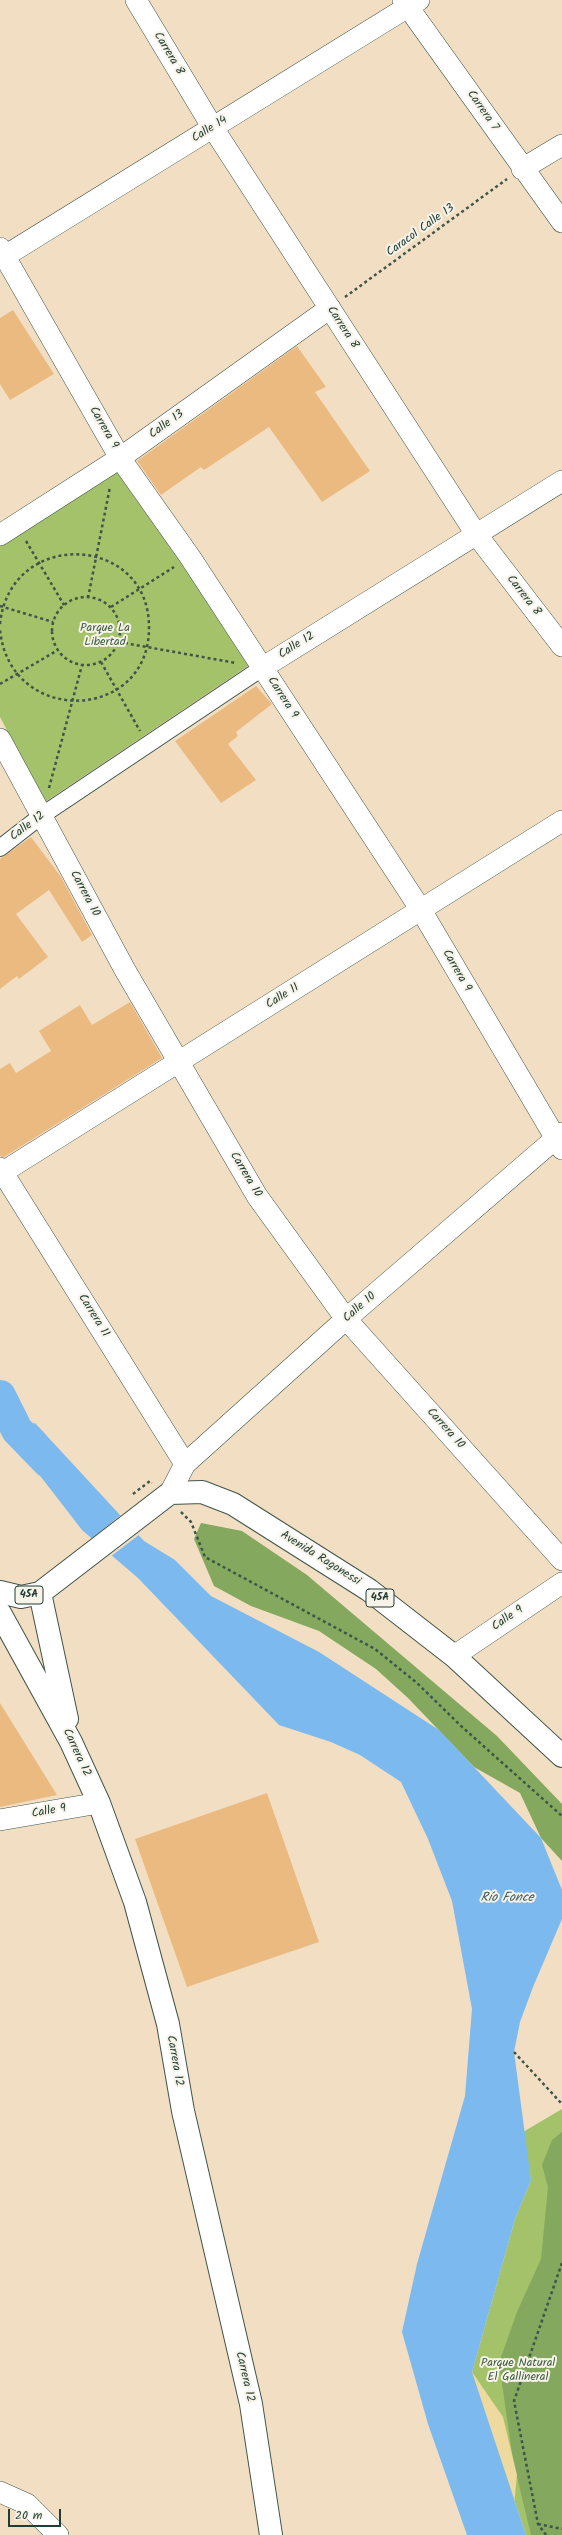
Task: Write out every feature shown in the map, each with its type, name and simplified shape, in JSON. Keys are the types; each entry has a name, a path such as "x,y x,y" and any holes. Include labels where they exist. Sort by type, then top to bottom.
{"main road":[{"name":"Avenida Ragonessi","path":"162,1499 202,1492 233,1504 369,1590 454,1656 562,1756"},
{"name":"45A","path":"0,1592 21,1597 48,1588 162,1499"},
{"path":"48,1588 72,1742"},
{"name":"Carrera 12","path":"0,1612 72,1742 99,1803 135,1902 168,2024 183,2110 251,2404 271,2535"}],"street":[{"name":"Carrera 8","path":"136,0 213,128 476,534 562,646"},
{"name":"Calle 14","path":"2,254 213,128 410,2"},
{"name":"Carrera 7","path":"410,2 522,168 562,222"},
{"path":"522,168 562,145"},
{"name":"Carrera 9","path":"2,254 117,460 190,557 421,910 560,1140"},
{"name":"Calle 13","path":"8,530 117,460 330,308"},
{"name":"Calle 12","path":"0,848 41,816 262,668 562,481"},
{"name":"Carrera 10","path":"0,739 125,970 257,1196 346,1319 562,1560"},
{"name":"Calle 11","path":"1,1170 179,1061 562,821"},
{"name":"Calle 10","path":"162,1499 185,1464 346,1319 560,1140"},
{"name":"Carrera 11","path":"1,1170 185,1464"},
{"name":"Calle 9","path":"454,1656 562,1582"},
{"name":"Calle 9","path":"0,1820 99,1803"},
{"path":"0,2492 27,2504 58,2535"}],"path":[{"name":"Caracol Calle 13","path":"330,308 522,168"},
{"path":"88,598 117,460"},
{"path":"8,530 39,562 64,605"},
{"path":"0,624 1,607 12,586 22,574 39,562 60,554 74,553 97,557 116,566 138,590 148,613 149,628 147,646 137,669 116,690 89,701 72,702 46,696 33,689 17,675 5,655 0,630"},
{"path":"111,607 190,557"},
{"path":"88,598 103,602 111,607 119,623 119,642 115,650 101,662 82,665 73,662 58,650 54,642 53,622 64,605 73,600 88,598"},
{"path":"1,607 53,622"},
{"path":"119,642 262,668"},
{"path":"0,684 58,650"},
{"path":"101,662 148,744"},
{"path":"41,816 82,665"},
{"path":"150,1480 162,1499 191,1522 205,1557 375,1649 417,1683 461,1726 562,1816"},
{"path":"514,2052 562,2104"},
{"path":"546,2535 538,2524 514,2401 562,2263"},
{"path":"538,2524 562,2529"}],"green space":[{"name":"Parque La Libertad","path":"117,465 251,664 45,802 0,717 0,536"},
{"path":"201,1523 242,1531 307,1575 497,1736 562,1804 562,1861 541,1838 520,1793 474,1767 408,1698 376,1669 319,1631 251,1606 214,1586 194,1539"},
{"name":"Parque Natural El Gallineral","path":"562,2109 562,2535 526,2535 472,2372 515,2219 531,2180 523,2132"},
{"name":"Parque Natural El Gallineral","path":"562,2132 562,2535 531,2535 513,2460 499,2363 517,2312 541,2259 548,2187 542,2165 552,2140"}],"sand":[{"path":"472,2372 503,2417 517,2475 514,2505"}],"water":[{"name":"Río Fonce","path":"35,1423 144,1541 175,1560 211,1596 319,1652 439,1730 541,1838 562,1890 562,1919 520,2022 514,2052 531,2180 515,2219 472,2372 526,2535 467,2535 428,2424 402,2332 417,2264 465,2096 472,2009 452,1901 428,1839 401,1782 360,1755 331,1742 279,1725 138,1578 82,1530 14,1442 17,1430"}],"pier":[{"path":"122,1514 140,1534 110,1557 90,1540"}],"building":[{"path":"13,310 54,374 10,400 0,384 0,318"},
{"path":"297,346 326,387 315,392 370,471 322,502 269,427 204,470 201,467 161,495 137,461"},
{"path":"256,686 272,704 236,732 238,736 228,744 256,780 221,803 175,741"},
{"path":"31,837 61,877 92,935 82,942 49,890 16,914 48,957 19,979 17,976 0,989 0,859"},
{"path":"130,1002 162,1058 4,1157 0,1156 0,1069 10,1063 16,1073 51,1051 39,1031 80,1005 92,1025"},
{"path":"0,1703 57,1795 0,1807"},
{"path":"267,1793 319,1942 187,1987 135,1839"}],"waterway":[{"name":"Río Fonce","path":"0,1396 17,1430 48,1462"}]}
